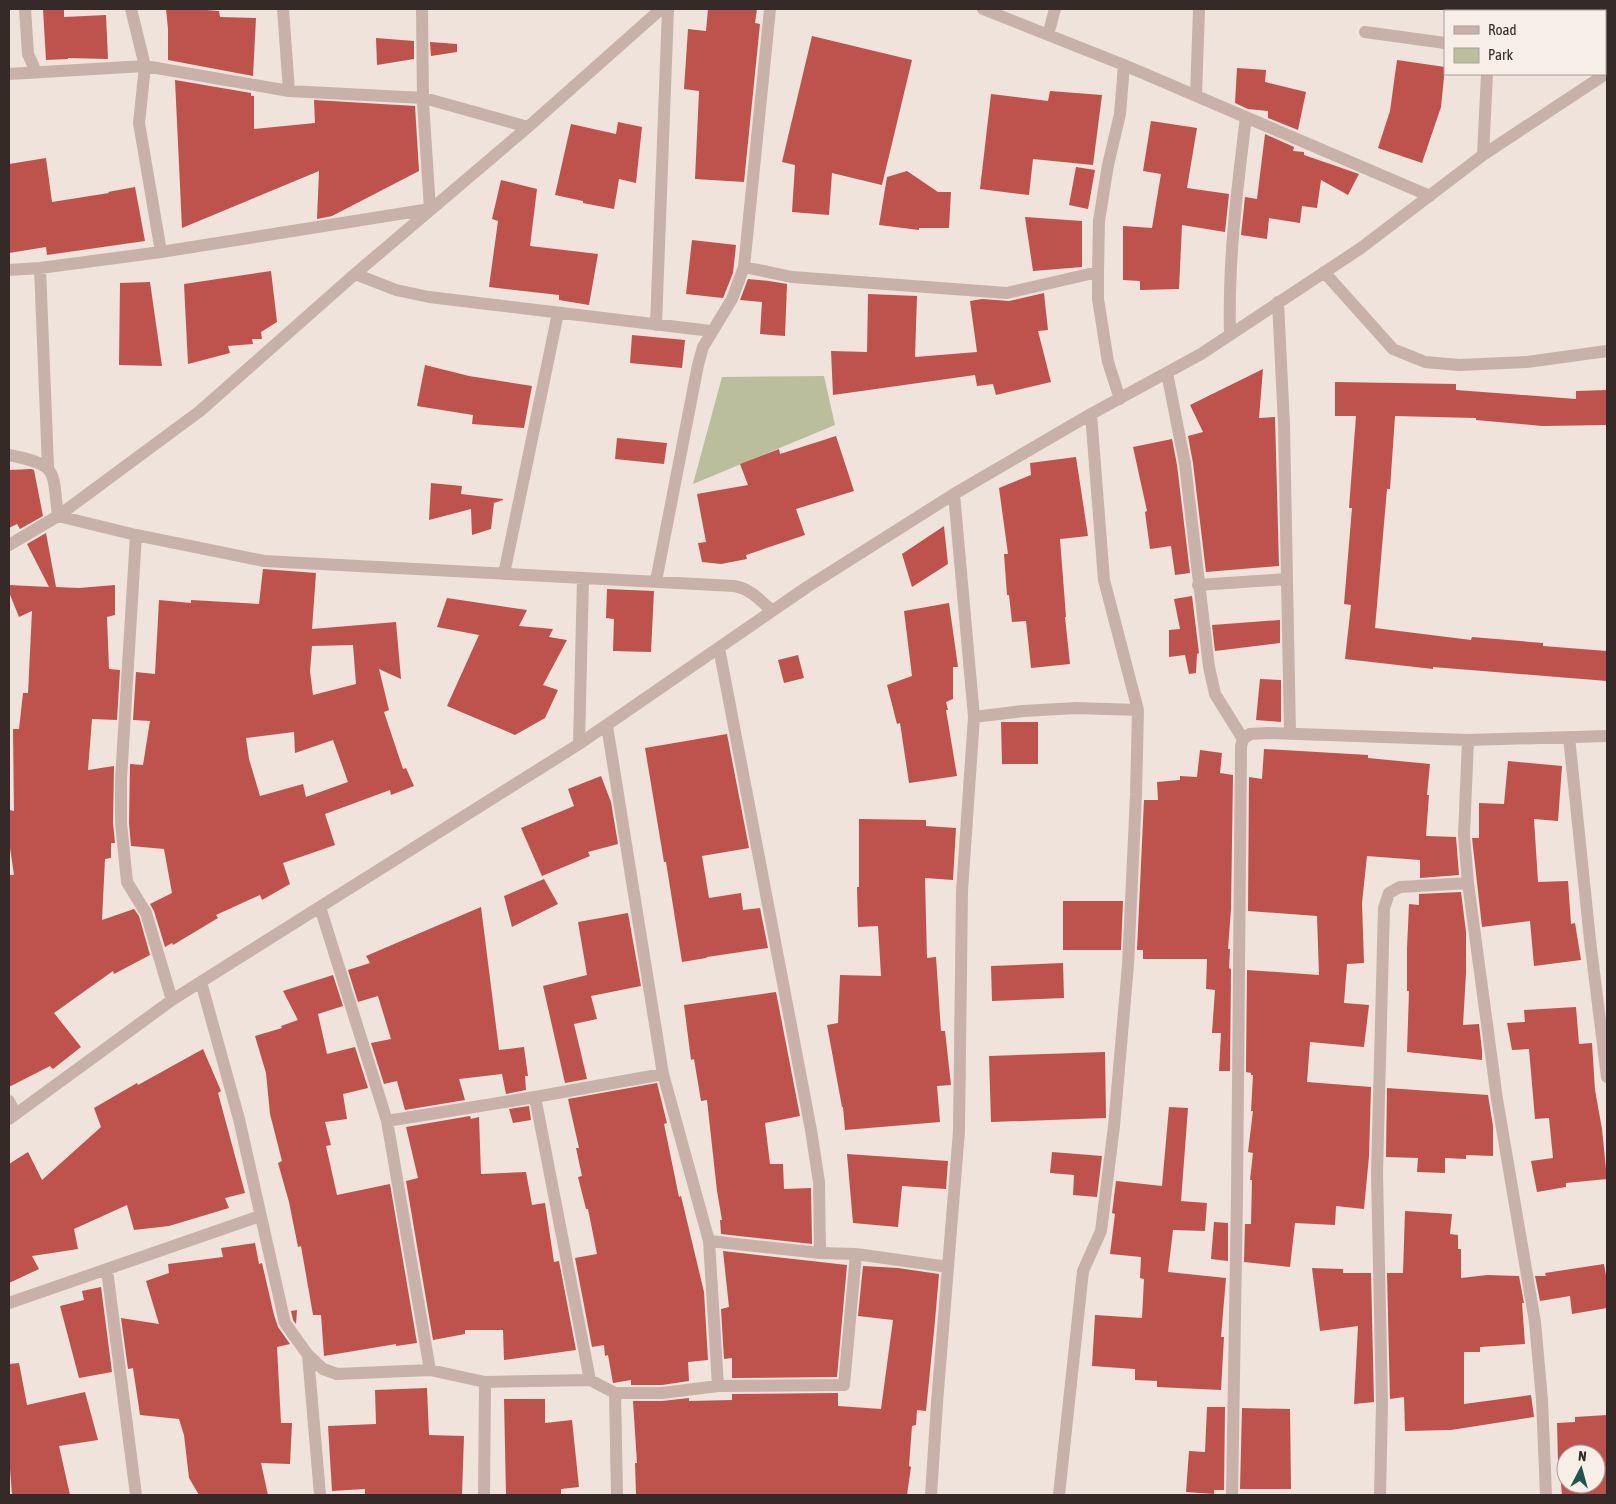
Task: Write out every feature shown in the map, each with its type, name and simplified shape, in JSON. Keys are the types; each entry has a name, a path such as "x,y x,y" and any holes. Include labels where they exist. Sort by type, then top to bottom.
{"street":[{"path":"25,9 28,54 36,72"},
{"path":"131,9 145,66 139,123 161,252"},
{"path":"283,9 289,91"},
{"path":"422,9 424,98 430,209"},
{"path":"9,545 58,516 200,412 355,274 528,127 661,9"},
{"path":"656,325 668,9"},
{"path":"656,581 703,347 732,299 744,266 770,9"},
{"path":"983,9 1124,65 1430,196"},
{"path":"1048,35 1055,9"},
{"path":"1196,96 1199,9"},
{"path":"1365,32 1444,42"},
{"path":"1120,398 1108,362 1098,299 1098,272 1099,221 1108,165 1120,114 1124,65"},
{"path":"9,74 145,66 289,91 424,98 528,127"},
{"path":"1483,155 1487,75"},
{"path":"9,1101 13,1116 172,1000 607,726 807,587 954,494 1091,414 1201,354 1361,248 1483,155 1604,75"},
{"path":"1230,334 1229,290 1233,220 1246,117"},
{"path":"9,270 40,268 161,252 430,209"},
{"path":"744,266 792,277 1007,293 1098,272"},
{"path":"40,268 48,467 53,476 58,516"},
{"path":"1324,272 1393,349 1425,362 1459,366 1527,362 1607,350"},
{"path":"355,274 396,290 429,297 712,331"},
{"path":"1278,302 1284,425 1290,733"},
{"path":"504,574 558,313"},
{"path":"1167,373 1185,464 1208,667 1216,694 1243,739"},
{"path":"1060,1495 1083,1271 1101,1231 1114,1126 1128,965 1136,795 1138,710 1104,580 1091,414"},
{"path":"9,455 35,460 48,467"},
{"path":"931,1495 959,1131 962,891 974,717 954,494"},
{"path":"58,516 136,535 264,561 656,581 745,588 755,594 772,611"},
{"path":"136,535 121,778 121,823 127,882 146,913 172,1000"},
{"path":"579,744 584,578"},
{"path":"1198,585 1287,579"},
{"path":"719,648 811,1130 819,1182 820,1253"},
{"path":"974,717 1023,711 1076,708 1138,710"},
{"path":"607,726 663,1074 709,1241 718,1386"},
{"path":"1232,1495 1241,746 1243,739 1250,734 1267,733 1468,740 1607,736"},
{"path":"1569,737 1590,940 1607,1077"},
{"path":"1468,740 1464,835 1468,883 1496,1099 1535,1322 1542,1400 1546,1495"},
{"path":"1380,1495 1382,1404 1377,1173 1384,908 1389,893 1400,887 1468,883"},
{"path":"320,907 387,1121 430,1370"},
{"path":"201,982 239,1119 285,1323 308,1354 323,1369 337,1374 430,1370 485,1382 590,1380 615,1393 662,1393 718,1386 844,1385 856,1254"},
{"path":"387,1121 663,1074"},
{"path":"535,1097 590,1380"},
{"path":"9,1303 260,1216"},
{"path":"709,1241 820,1253 856,1254 948,1267"},
{"path":"107,1270 136,1495"},
{"path":"308,1354 320,1495"},
{"path":"484,1495 485,1382"},
{"path":"615,1393 617,1495"}],"green space":[{"path":"824,376 835,425 693,484 722,377"}],"building":[{"path":"43,9 64,9 64,17 106,15 108,59 68,58 46,60"},
{"path":"166,9 219,11 220,17 256,18 253,76 168,60"},
{"path":"708,9 757,9 755,23 760,24 744,182 695,179 699,91 684,89 688,29 706,31"},
{"path":"812,36 912,60 882,185 832,173 829,215 792,212 795,165 782,162"},
{"path":"376,38 414,41 414,59 377,65"},
{"path":"430,42 457,44 457,52 431,56"},
{"path":"1397,60 1444,67 1441,107 1422,163 1378,148 1390,111"},
{"path":"1237,68 1266,70 1265,82 1306,92 1298,130 1268,118 1268,111 1248,109 1235,103"},
{"path":"175,80 251,93 251,96 254,96 254,129 315,123 314,100 415,106 419,171 332,216 317,219 319,171 182,228"},
{"path":"1050,91 1102,95 1093,165 1033,159 1029,195 980,189 991,94 1048,101"},
{"path":"1151,121 1197,128 1187,188 1229,194 1225,232 1182,225 1179,289 1140,290 1140,281 1123,280 1123,226 1152,228 1161,174 1143,171"},
{"path":"618,122 642,127 636,183 619,179 614,209 555,195 571,124 616,134"},
{"path":"1265,134 1294,147 1293,151 1304,152 1304,155 1359,174 1348,195 1321,180 1317,208 1302,206 1300,223 1269,218 1267,239 1241,235 1245,197 1257,199"},
{"path":"46,158 52,202 135,187 145,241 47,255 46,247 9,253 9,164"},
{"path":"1076,167 1095,170 1088,209 1069,205"},
{"path":"907,171 938,192 951,192 949,228 919,228 919,230 879,225 887,177"},
{"path":"501,180 537,189 530,246 598,254 589,305 559,300 559,295 489,287 498,221 492,219"},
{"path":"1025,217 1082,221 1082,267 1033,271"},
{"path":"692,240 736,245 733,273 723,298 686,294"},
{"path":"271,271 277,322 261,332 262,339 252,339 253,344 228,346 230,353 188,364 184,284"},
{"path":"748,279 787,284 785,336 760,334 762,302 740,300"},
{"path":"150,282 162,366 119,365 120,283"},
{"path":"1044,293 1048,330 1038,331 1051,382 996,395 993,384 977,386 975,375 833,395 831,351 867,352 868,294 917,296 915,357 977,352 970,301 982,299 1009,301"},
{"path":"632,335 685,340 682,368 630,363"},
{"path":"425,365 469,376 532,386 524,428 472,424 473,415 417,406"},
{"path":"1263,369 1259,418 1275,417 1279,566 1206,572 1188,436 1203,432 1190,405"},
{"path":"1335,382 1456,384 1456,390 1576,399 1576,391 1607,390 1607,425 1542,426 1476,420 1476,418 1395,416 1390,489 1387,489 1375,628 1471,640 1472,637 1543,643 1543,646 1607,651 1607,681 1433,667 1433,669 1345,659 1351,605 1344,604 1352,508 1349,508 1356,416 1335,416"},
{"path":"836,436 854,491 796,509 805,535 746,555 747,559 721,564 702,562 698,543 706,542 697,494 748,485 740,464 779,449 780,454"},
{"path":"617,438 667,443 664,464 615,459"},
{"path":"1172,439 1190,573 1175,575 1171,546 1150,549 1145,512 1147,511 1133,447"},
{"path":"1076,457 1088,536 1060,539 1070,664 1031,668 1026,621 1012,622 1009,595 1007,595 1004,554 1008,554 999,488 1031,475 1030,463"},
{"path":"9,470 34,470 43,516 20,529 17,524 9,528"},
{"path":"431,483 462,486 461,494 503,499 494,503 491,529 472,535 471,509 429,520"},
{"path":"944,526 948,564 912,587 902,554"},
{"path":"46,533 56,587 79,588 115,585 115,615 107,617 109,669 120,670 117,720 92,719 88,770 114,766 113,823 115,843 111,843 111,858 105,859 102,920 134,909 139,916 150,955 114,974 113,971 54,1013 81,1047 53,1069 50,1066 9,1087 9,875 14,875 9,841 9,810 14,811 13,729 19,729 23,693 28,693 32,611 19,617 9,592 9,585 49,587 27,544"},
{"path":"263,569 316,573 312,629 396,622 401,679 379,669 389,710 384,712 403,769 406,768 414,786 391,795 390,790 325,814 335,845 283,863 290,884 262,900 260,895 216,915 218,918 173,945 172,943 165,947 150,904 172,893 164,849 131,846 129,823 130,764 143,765 150,721 133,720 136,672 155,674 159,600 191,603 191,600 259,604","holes":["353,645 356,684 313,695 310,671 312,646","294,732 295,753 333,740 348,782 306,797 303,784 260,796 249,759 246,738"]},
{"path":"607,589 654,591 651,652 613,651 614,619 606,618"},
{"path":"1192,596 1199,653 1197,654 1196,673 1189,674 1185,655 1169,657 1169,630 1180,629 1174,599"},
{"path":"447,598 527,610 519,626 553,629 549,637 567,640 543,685 558,690 545,718 515,735 447,706 479,635 437,627"},
{"path":"949,603 958,667 953,667 953,699 946,702 948,710 946,710 957,776 909,783 900,723 897,724 887,685 912,676 904,611"},
{"path":"1280,620 1280,643 1215,651 1212,625"},
{"path":"798,655 804,678 784,683 778,660"},
{"path":"1260,679 1281,680 1281,722 1256,720"},
{"path":"1001,722 1038,722 1038,764 1002,764"},
{"path":"727,734 749,848 702,856 709,898 741,893 743,910 760,908 768,948 682,962 645,748"},
{"path":"1264,749 1368,755 1368,758 1430,764 1426,836 1456,837 1459,875 1420,878 1420,860 1367,856 1362,903 1364,963 1347,964 1344,1003 1369,1005 1364,1047 1310,1042 1307,1082 1371,1087 1369,1156 1364,1209 1336,1206 1335,1225 1295,1223 1290,1267 1244,1262 1245,1224 1251,1224 1252,1180 1250,1180 1253,1153 1248,1152 1253,1111 1251,1111 1253,1075 1246,1072 1247,970 1319,975 1317,916 1248,911 1249,777 1262,779"},
{"path":"1200,750 1222,753 1220,773 1233,775 1231,909 1228,949 1230,949 1229,968 1231,969 1230,1071 1219,1071 1221,1033 1212,1033 1215,990 1206,989 1207,959 1143,959 1143,950 1137,950 1144,800 1158,800 1157,782 1180,780 1180,776 1197,777"},
{"path":"1508,761 1562,766 1558,821 1534,819 1538,882 1568,881 1571,924 1575,923 1581,960 1534,966 1530,921 1482,927 1472,838 1479,838 1479,803 1504,804"},
{"path":"601,776 611,802 618,844 588,852 590,856 542,876 521,828 574,806 568,789"},
{"path":"859,819 926,820 926,826 956,828 953,880 925,878 927,958 936,957 941,1031 945,1031 951,1085 937,1086 940,1122 845,1130 843,1107 827,1025 838,1023 840,975 881,976 878,926 858,927"},
{"path":"544,879 558,904 512,927 504,896"},
{"path":"1461,892 1466,932 1463,1025 1479,1024 1482,1060 1407,1052 1409,904 1419,905 1419,894"},
{"path":"1063,901 1123,901 1121,950 1063,950"},
{"path":"481,907 499,1050 524,1047 528,1076 525,1076 526,1090 506,1094 502,1074 459,1079 465,1100 405,1110 397,1081 384,1084 371,1043 391,1039 378,996 358,1002 348,970 370,963 366,956"},
{"path":"628,913 641,986 591,996 597,1019 574,1024 587,1079 565,1083 543,986 587,975 578,922"},
{"path":"1063,963 1064,998 992,1001 991,966"},
{"path":"333,975 343,1006 318,1014 327,1054 355,1047 368,1088 343,1094 347,1119 325,1122 331,1145 326,1146 337,1195 390,1184 417,1343 396,1346 396,1344 324,1356 321,1315 313,1315 301,1246 298,1247 289,1202 278,1163 282,1161 270,1114 266,1073 255,1036 282,1028 281,1026 298,1020 283,991"},
{"path":"776,992 800,1116 765,1123 770,1164 783,1164 784,1189 811,1188 812,1244 721,1234 720,1220 722,1220 707,1100 701,1101 694,1059 691,1060 684,1005"},
{"path":"1576,1007 1579,1044 1592,1043 1595,1090 1602,1129 1607,1179 1566,1183 1566,1187 1537,1192 1531,1161 1553,1158 1549,1118 1535,1119 1529,1049 1512,1050 1507,1023 1525,1022 1524,1010"},
{"path":"203,1049 221,1091 218,1093 245,1193 225,1198 229,1208 169,1226 134,1230 127,1205 74,1229 78,1249 32,1256 39,1269 9,1283 9,1164 28,1152 42,1180 101,1127 94,1108 137,1083 138,1085"},
{"path":"1105,1052 1106,1118 991,1122 989,1056"},
{"path":"657,1083 667,1123 664,1124 679,1197 681,1196 704,1292 708,1360 688,1362 689,1381 662,1385 631,1385 631,1380 613,1383 608,1355 605,1356 604,1345 592,1347 575,1258 597,1254 588,1209 586,1209 578,1177 582,1176 576,1148 579,1148 568,1099"},
{"path":"1387,1088 1488,1095 1493,1126 1493,1156 1466,1155 1466,1159 1445,1158 1445,1173 1417,1172 1418,1158 1386,1157"},
{"path":"529,1106 531,1120 513,1123 509,1109"},
{"path":"1169,1107 1188,1108 1181,1201 1207,1203 1205,1231 1173,1230 1168,1272 1226,1278 1221,1337 1224,1337 1221,1390 1157,1387 1157,1381 1135,1380 1135,1369 1092,1366 1095,1315 1142,1318 1144,1279 1140,1278 1141,1257 1110,1254 1115,1214 1112,1213 1116,1181 1162,1186"},
{"path":"470,1116 471,1119 479,1117 481,1174 526,1172 532,1205 545,1203 554,1262 559,1261 576,1350 504,1360 503,1330 465,1330 465,1334 433,1340 406,1181 418,1178 406,1127"},
{"path":"1052,1152 1102,1156 1097,1197 1073,1195 1074,1175 1050,1173"},
{"path":"847,1154 948,1161 946,1189 902,1186 898,1227 853,1223"},
{"path":"1405,1211 1452,1214 1450,1234 1458,1235 1458,1249 1461,1249 1461,1278 1487,1275 1519,1276 1524,1303 1522,1303 1525,1344 1480,1347 1480,1352 1464,1352 1464,1404 1531,1395 1534,1417 1451,1430 1405,1431 1404,1397 1390,1399 1387,1273 1403,1273"},
{"path":"1214,1222 1228,1223 1228,1261 1211,1259"},
{"path":"255,1243 259,1264 262,1263 278,1327 290,1344 277,1347 281,1423 292,1423 290,1464 261,1463 268,1495 199,1495 189,1478 184,1435 179,1419 140,1415 133,1368 128,1369 121,1318 159,1324 146,1281 169,1273 168,1264 223,1257 221,1248"},
{"path":"723,1251 847,1265 837,1377 732,1378 732,1358 724,1359 721,1309 729,1307"},
{"path":"1604,1264 1607,1281 1607,1308 1572,1314 1570,1296 1540,1301 1535,1276 1546,1276 1545,1273"},
{"path":"863,1266 898,1268 939,1274 926,1411 917,1410 916,1425 912,1426 909,1466 911,1467 907,1495 636,1495 635,1463 637,1463 633,1401 662,1401 689,1398 689,1401 732,1400 732,1394 838,1393 838,1406 881,1409 893,1320 858,1316"},
{"path":"1312,1268 1343,1269 1343,1273 1371,1273 1374,1402 1354,1404 1358,1326 1320,1331"},
{"path":"101,1287 112,1372 79,1378 60,1306 84,1300 82,1291"},
{"path":"297,1310 296,1324 291,1311"},
{"path":"19,1363 27,1405 85,1392 98,1440 59,1446 70,1495 12,1495 9,1470 9,1364"},
{"path":"427,1388 429,1435 464,1436 462,1495 365,1495 365,1489 332,1491 328,1426 376,1424 375,1390"},
{"path":"504,1399 545,1399 545,1423 572,1420 579,1487 561,1489 561,1495 506,1495"},
{"path":"1207,1407 1225,1407 1224,1490 1214,1490 1214,1494 1186,1492 1189,1451 1205,1452"},
{"path":"1242,1408 1290,1409 1291,1489 1240,1489"},
{"path":"1607,1415 1607,1495 1562,1495 1606,1494 1606,1444 1558,1444 1557,1423 1575,1422 1575,1417"}]}
